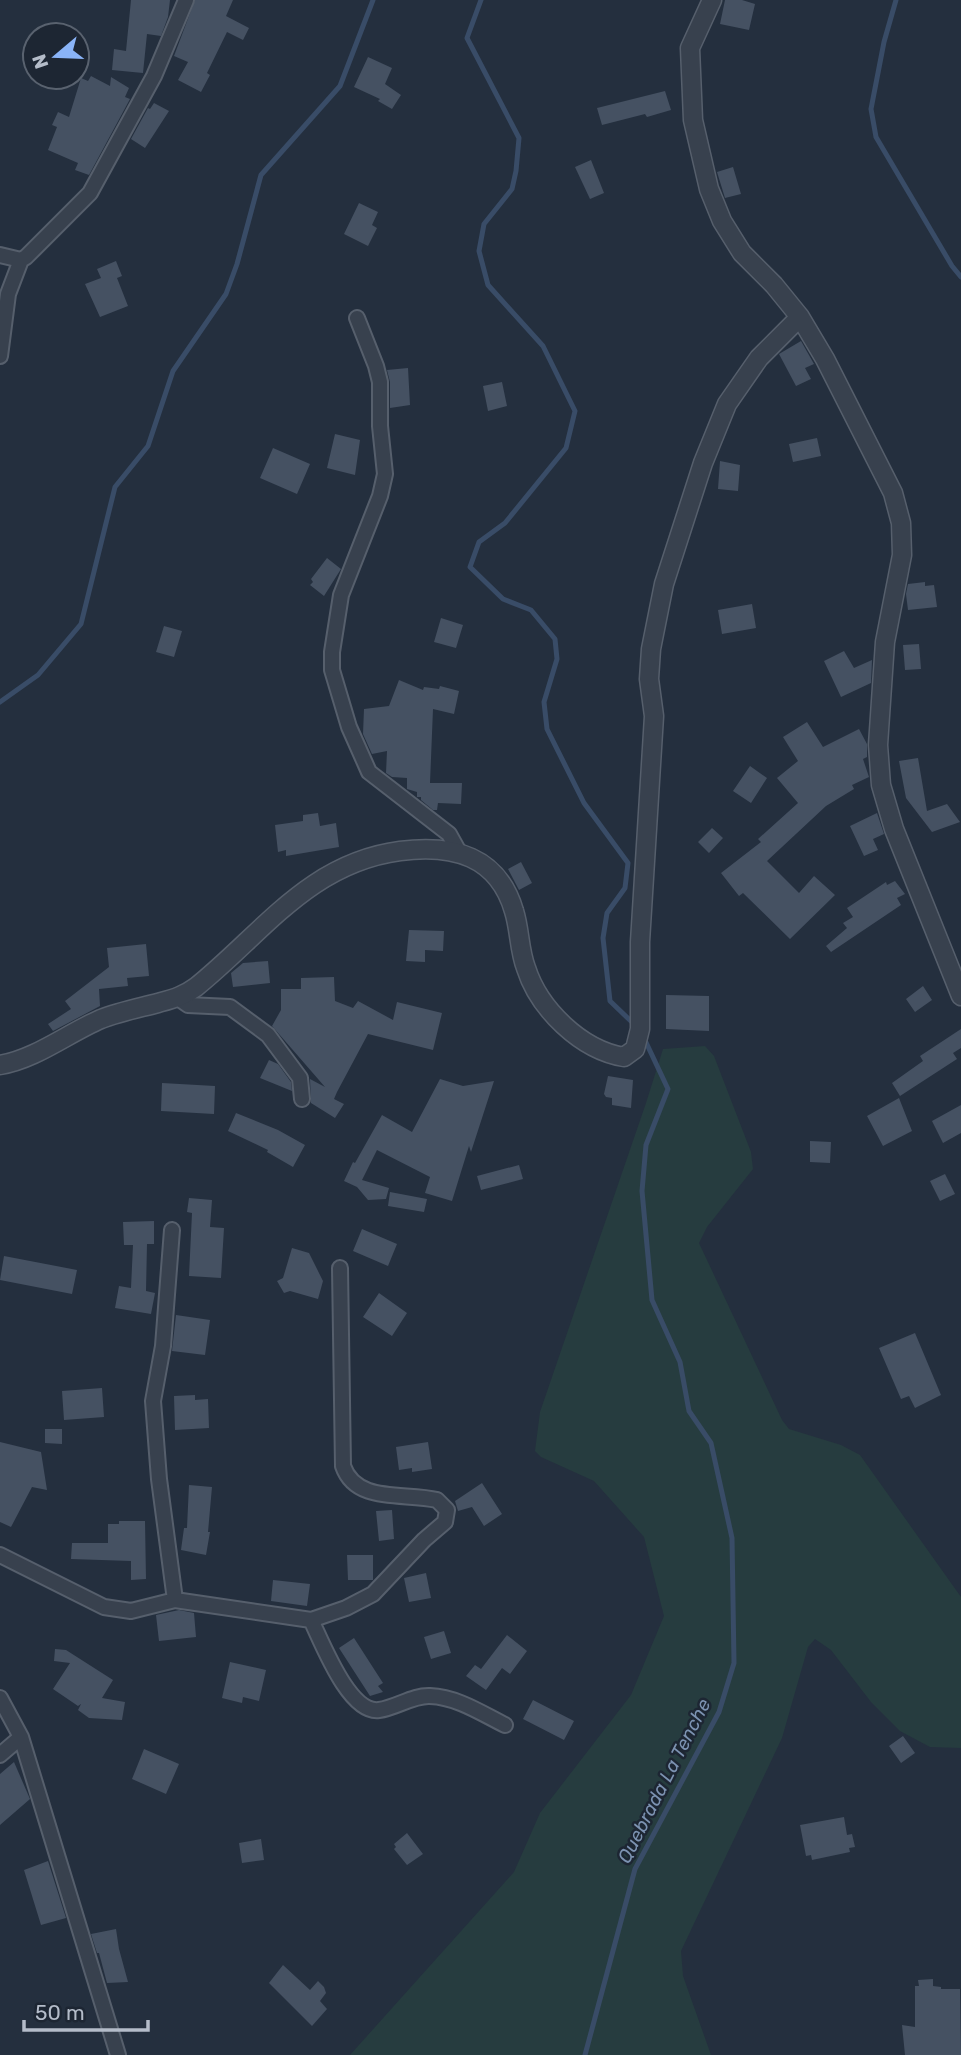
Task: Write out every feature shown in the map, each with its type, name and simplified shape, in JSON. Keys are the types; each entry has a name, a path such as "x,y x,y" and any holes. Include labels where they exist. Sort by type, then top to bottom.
{"street":[{"path":"0,356 8,294 21,260 90,193 154,76 186,0"},
{"path":"712,0 690,48 693,120 709,189 722,221 742,253 774,285 800,317 825,359 893,493 901,523 902,555 885,642 878,745 881,785 894,829 961,996"},
{"path":"0,255 21,260"},
{"path":"0,1065 16,1061 102,1019 178,998 195,988 273,915 315,883 348,864 385,853 414,849 459,852 482,863 504,883 515,912 526,969 541,1000 555,1017 608,1055 624,1057 635,1049 640,1029 640,942 654,716 649,679 651,649 664,584 703,463 727,404 760,358 800,317"},
{"path":"357,318 380,382 380,426 385,474 380,496 341,595 332,652 332,670 358,751 369,772 449,834 459,852"},
{"path":"178,998 188,1004 230,1007 268,1035 300,1077 302,1099"},
{"path":"172,1230 163,1346 153,1401 159,1479 175,1600"},
{"path":"0,1555 104,1607 131,1611 175,1600 311,1619 346,1608 373,1594 424,1540 446,1522 447,1510 437,1500 387,1495 355,1486 347,1478 343,1466 340,1268"},
{"path":"311,1619 332,1664 353,1697 363,1706 378,1710 427,1695 451,1699 505,1725"},
{"path":"0,1699 21,1737 118,2055"},
{"path":"0,1755 21,1737"}],"green space":[{"path":"705,1046 714,1056 751,1152 753,1169 707,1227 699,1243 782,1420 789,1429 841,1445 860,1455 961,1597 961,1748 930,1747 900,1731 871,1702 831,1650 815,1639 808,1647 782,1738 681,1951 683,1976 711,2055 350,2055 514,1872 540,1813 631,1695 664,1616 644,1537 594,1481 541,1457 535,1451 540,1412 663,1049"}],"building":[{"path":"131,0 170,0 168,17 161,36 147,34 143,73 112,70 114,49 126,51"},
{"path":"195,0 233,0 226,16 249,28 243,40 227,32 201,92 178,80 188,62 174,56"},
{"path":"725,0 742,0 755,4 749,30 720,24"},
{"path":"368,57 392,68 385,84 401,95 392,109 378,101 380,99 354,87"},
{"path":"91,76 110,86 111,77 129,88 125,97 130,99 89,175 75,170 78,163 48,150 57,127 52,125 58,112 69,117 77,91 91,91"},
{"path":"665,91 671,110 602,125 597,108"},
{"path":"154,103 169,111 145,148 131,139 148,108"},
{"path":"591,160 604,193 590,199 575,167"},
{"path":"733,167 741,194 725,198 717,172"},
{"path":"359,203 378,212 372,225 377,228 368,246 344,234"},
{"path":"116,261 122,276 117,278 128,306 100,317 85,284 101,278 97,269"},
{"path":"801,341 814,364 805,368 811,379 796,386 779,354"},
{"path":"408,368 410,405 390,408 387,370"},
{"path":"502,382 507,406 488,411 483,386"},
{"path":"335,434 360,440 355,475 327,468"},
{"path":"817,438 821,456 793,462 789,444"},
{"path":"273,448 310,464 297,494 260,478"},
{"path":"720,461 740,465 738,491 718,489"},
{"path":"327,558 341,569 324,596 310,585 313,582 311,579"},
{"path":"925,582 925,586 934,585 937,607 908,610 908,584"},
{"path":"752,604 756,628 722,634 718,610"},
{"path":"441,618 463,625 456,648 434,642"},
{"path":"164,626 182,631 174,657 156,652"},
{"path":"919,644 921,669 905,670 903,645"},
{"path":"844,651 854,668 872,660 871,683 841,697 824,661"},
{"path":"399,680 423,690 424,687 439,689 440,686 459,691 454,714 433,709 430,783 462,783 461,804 438,803 437,810 433,810 421,797 417,797 417,792 407,789 407,778 392,777 386,773 387,751 372,754 363,734 364,709 389,706"},
{"path":"807,722 823,747 859,729 867,744 867,757 863,759 869,777 852,785 854,789 826,806 767,861 799,893 814,876 835,895 790,939 743,893 739,896 721,873 761,842 758,839 798,803 777,778 798,761 783,737"},
{"path":"918,758 927,811 947,804 960,822 932,832 906,798 899,761"},
{"path":"750,766 767,778 751,803 733,791"},
{"path":"318,813 320,826 336,823 339,847 286,856 286,850 278,852 275,825 303,821 303,815"},
{"path":"877,813 884,834 873,839 878,850 864,856 850,826"},
{"path":"712,828 723,838 709,853 698,842"},
{"path":"521,862 532,883 519,890 508,869"},
{"path":"895,881 905,894 897,898 901,905 831,952 826,946 847,928 843,923 853,917 847,908 886,882 887,885"},
{"path":"409,930 444,931 443,951 425,950 425,962 406,961"},
{"path":"146,944 149,976 127,978 128,986 99,989 100,1006 53,1031 48,1024 71,1009 65,1001 109,967 107,948"},
{"path":"268,961 270,983 233,987 231,973 243,963"},
{"path":"334,977 335,1001 353,1008 358,1001 393,1020 397,1002 442,1013 433,1050 368,1034 334,1099 344,1104 335,1118 311,1103 310,1079 325,1087 272,1026 281,1010 281,989 301,989 301,978"},
{"path":"923,986 932,1000 915,1012 906,999"},
{"path":"666,995 709,996 709,1031 666,1029"},
{"path":"961,1029 961,1048 953,1053 957,1059 900,1096 892,1083 923,1061 920,1056"},
{"path":"269,1060 278,1064 291,1082 292,1091 260,1078"},
{"path":"608,1076 633,1080 631,1108 612,1105 612,1098 606,1097 604,1094"},
{"path":"440,1079 463,1086 494,1081 471,1152 469,1146 452,1201 425,1193 430,1177 377,1150 362,1180 389,1188 386,1199 368,1200 357,1187 344,1181 353,1162 355,1163 382,1115 412,1132"},
{"path":"162,1083 215,1086 214,1114 161,1111"},
{"path":"899,1098 912,1131 883,1146 867,1116"},
{"path":"961,1105 961,1133 943,1143 932,1121"},
{"path":"236,1113 278,1130 305,1145 293,1167 267,1152 268,1150 228,1131"},
{"path":"810,1141 831,1142 830,1163 810,1162"},
{"path":"519,1165 523,1179 481,1190 477,1176"},
{"path":"945,1174 955,1194 940,1201 930,1181"},
{"path":"390,1192 427,1199 424,1212 388,1206"},
{"path":"189,1198 212,1200 210,1227 224,1228 221,1278 189,1276 192,1213 187,1212"},
{"path":"154,1221 154,1244 147,1244 146,1291 155,1293 151,1314 115,1308 119,1286 131,1288 133,1245 124,1245 123,1222"},
{"path":"362,1229 397,1244 388,1266 353,1251"},
{"path":"292,1248 309,1253 323,1281 318,1299 290,1291 284,1293 277,1281 283,1278"},
{"path":"4,1256 77,1270 72,1294 0,1280"},
{"path":"379,1293 407,1313 392,1336 363,1317"},
{"path":"176,1315 210,1320 205,1355 172,1351"},
{"path":"915,1333 941,1395 915,1408 909,1396 901,1399 879,1348"},
{"path":"102,1388 104,1417 64,1420 62,1391"},
{"path":"195,1395 195,1400 208,1399 209,1428 175,1430 174,1396"},
{"path":"45,1429 62,1429 62,1444 45,1443"},
{"path":"0,1442 41,1452 47,1490 32,1487 11,1527 0,1522"},
{"path":"428,1442 432,1469 412,1472 412,1468 399,1470 396,1447"},
{"path":"482,1483 502,1514 484,1526 472,1507 458,1511 455,1501"},
{"path":"189,1485 212,1487 206,1555 181,1550 184,1528 187,1528"},
{"path":"392,1510 394,1539 379,1541 376,1511"},
{"path":"119,1521 145,1521 146,1579 131,1580 131,1561 71,1559 72,1543 108,1543 108,1524 119,1524"},
{"path":"347,1555 373,1555 373,1580 348,1580"},
{"path":"426,1573 431,1598 409,1602 404,1578"},
{"path":"273,1580 310,1584 307,1606 271,1601"},
{"path":"179,1610 194,1613 196,1637 159,1641 156,1615"},
{"path":"444,1631 451,1653 431,1659 424,1637"},
{"path":"507,1635 527,1651 510,1674 502,1668 486,1690 466,1676 475,1665 481,1669"},
{"path":"354,1638 383,1683 378,1686 383,1692 370,1696 339,1648"},
{"path":"55,1649 66,1650 113,1680 102,1698 125,1702 122,1720 89,1718 78,1710 81,1704 78,1706 53,1689 70,1663 54,1661"},
{"path":"230,1662 266,1670 259,1701 243,1697 242,1703 222,1698"},
{"path":"533,1700 574,1721 564,1740 523,1719"},
{"path":"903,1736 915,1753 901,1763 889,1746"},
{"path":"144,1749 179,1764 166,1794 132,1779"},
{"path":"14,1762 30,1799 0,1825 0,1774"},
{"path":"844,1817 847,1835 852,1834 855,1847 849,1848 850,1852 812,1860 811,1855 806,1856 800,1825"},
{"path":"407,1833 423,1854 407,1865 394,1849 394,1844"},
{"path":"261,1839 264,1860 242,1863 239,1843"},
{"path":"48,1861 66,1918 41,1925 24,1870"},
{"path":"116,1929 128,1982 107,1983 91,1934"},
{"path":"283,1965 310,1990 318,1981 324,1987 326,1993 320,2001 327,2009 312,2026 269,1983"},
{"path":"933,1979 933,1986 941,1989 960,1989 961,2055 905,2055 902,2025 915,2027 915,1986 919,1986 918,1980"}],"waterway":[{"path":"0,702 38,675 81,624 115,487 148,446 173,371 226,294 261,175 340,86 373,0"},
{"name":"Quebrada La Tenche","path":"481,0 467,38 519,138 512,189 484,224 479,251 488,285 543,346 575,411 566,448 505,523 479,542 470,567 503,599 531,610 555,639 557,659 544,702 547,729 584,803 628,863 625,888 607,913 603,938 610,1001 636,1026"},
{"path":"896,0 884,42 871,109 876,137 961,277"},
{"name":"Quebrada La Tenche","path":"585,2055 635,1869 719,1712 734,1663 732,1538 711,1443 689,1411 680,1362 652,1300 642,1191 646,1145 668,1089 643,1036"}]}
